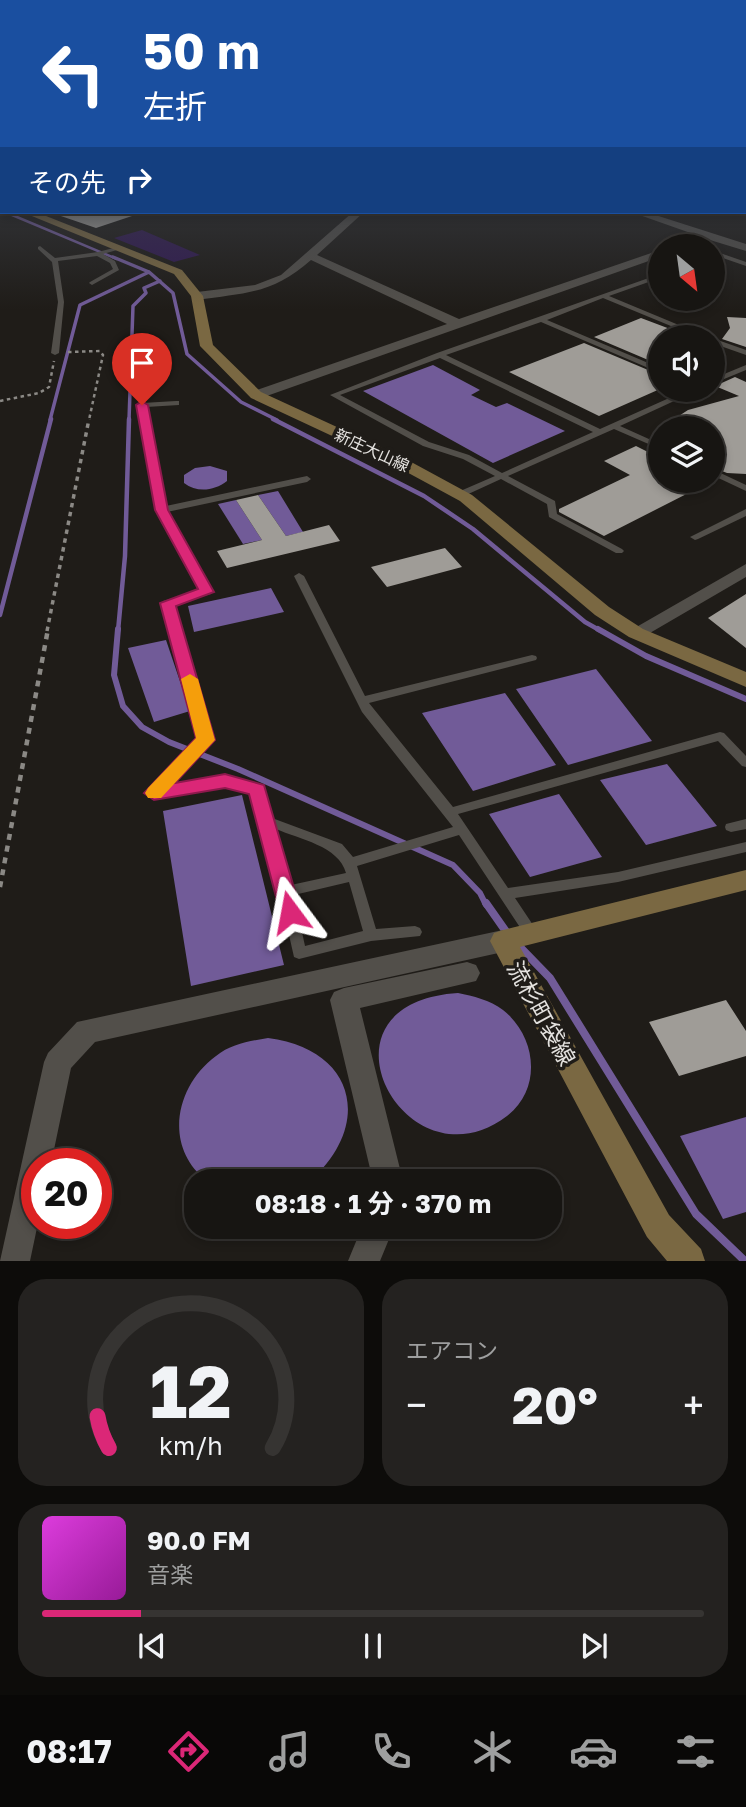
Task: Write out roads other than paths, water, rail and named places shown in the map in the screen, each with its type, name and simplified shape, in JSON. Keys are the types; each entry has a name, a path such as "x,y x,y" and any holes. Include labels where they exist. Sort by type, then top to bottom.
{"main road":[{"path":"32,214 178,272 197,296"},
{"name":"新庄大山線","path":"197,296 207,346 256,395 396,460 461,494 602,611 636,633 746,680"},
{"name":"流杉町袋線","path":"689,1261 658,1227 503,941 746,880"}],"street":[{"path":"197,296 272,283 311,256 357,214"},
{"path":"642,214 704,234"},
{"path":"725,241 746,248"},
{"path":"311,256 456,323"},
{"path":"256,395 648,257"},
{"path":"636,633 746,569"},
{"path":"13,1261 58,1062 87,1031 503,941"},
{"path":"385,1169 344,1000 467,974"},
{"path":"365,1261 373,1239"}],"lane":[{"path":"40,248 53,260 61,302 55,353"},
{"path":"53,260 121,248"},
{"path":"92,283 116,270 113,262 98,254"},
{"path":"725,257 746,264"},
{"path":"619,551 552,515 552,503 466,457 426,444 334,395 648,280"},
{"path":"603,296 675,325"},
{"path":"541,320 648,366"},
{"path":"725,345 746,353"},
{"path":"440,355 600,432"},
{"path":"725,376 746,367"},
{"path":"461,494 667,402"},
{"path":"176,403 142,405 162,510 207,592 167,603 206,740 154,793 225,781 257,790 286,891 299,953 371,934 415,932"},
{"path":"614,426 648,442"},
{"path":"725,478 746,488"},
{"path":"162,510 307,480"},
{"path":"695,537 746,512"},
{"path":"299,576 362,701 450,812 532,934"},
{"path":"362,701 532,658"},
{"path":"450,812 720,736 746,763"},
{"path":"267,821 337,848 352,869 371,934"},
{"path":"731,827 746,824"},
{"path":"286,891 462,830"},
{"path":"505,894 618,877 746,848"}],"waterway":[{"path":"10,214 117,259"},
{"path":"113,257 149,272"},
{"path":"50,420 80,305 149,272"},
{"path":"149,272 160,281"},
{"path":"129,420 133,306 146,293 144,288 160,281"},
{"path":"160,281 173,293 187,354 241,402 277,420"},
{"path":"0,615 51,419"},
{"path":"118,631 125,556 129,419"},
{"path":"273,419 424,496 473,529 585,622 601,631"},
{"path":"118,629 114,675 123,706 142,727 169,742 238,769 453,865 480,893 486,905"},
{"path":"598,629 646,656 746,699"},
{"path":"486,903 507,933"},
{"path":"516,943 550,978 696,1214 745,1261"}]}
